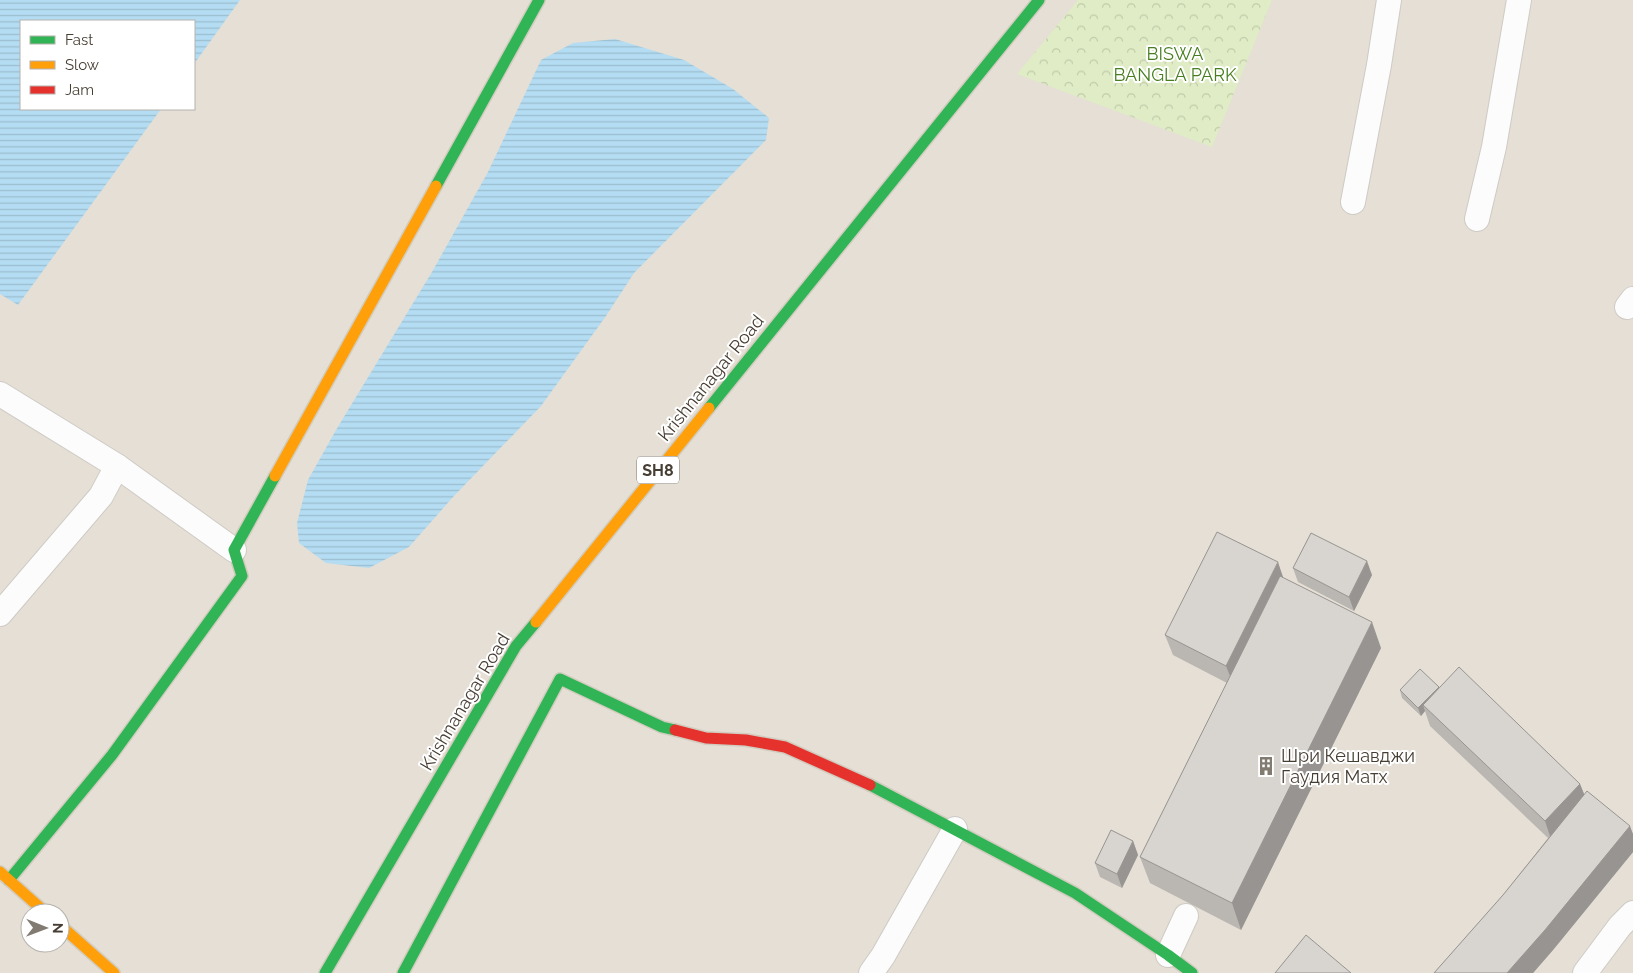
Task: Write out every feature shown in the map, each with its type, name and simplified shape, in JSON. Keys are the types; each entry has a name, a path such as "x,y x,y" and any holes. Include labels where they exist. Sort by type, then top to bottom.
{"street":[{"path":"234,550 539,0"},
{"name":"Krishnanagar Road","path":"325,973 516,646 1039,0"},
{"path":"1353,202 1379,65 1389,0"},
{"path":"1477,219 1494,147 1518,0"},
{"path":"0,394 117,466 234,550 242,576 112,755 9,880"},
{"path":"0,614 101,496 117,466"},
{"path":"403,973 560,679 662,727 706,738 746,740 785,746 865,782 1075,893 1192,973"},
{"path":"872,973 955,829"},
{"path":"0,872 35,903"},
{"path":"1584,973 1620,926 1633,913"},
{"path":"1168,955 1186,916"},
{"path":"70,934 114,973"}],"shaded area":[{"path":"0,0 1633,0 1633,973 0,973"}],"green space":[{"name":"BISWA BANGLA PARK","path":"1078,0 1272,0 1212,147 1017,74"}],"water":[{"path":"0,0 240,0 195,63 195,20 20,20 20,110 160,110 18,305 0,294"},
{"path":"615,39 684,60 733,89 769,118 766,140 634,273 606,316 541,406 453,497 409,547 369,568 326,563 299,543 297,523 308,480 336,430 432,272 488,172 541,60 573,43"}],"building":[{"path":"1217,532 1278,562 1226,666 1165,635"},
{"path":"1311,533 1367,561 1349,597 1293,568"},
{"name":"Шри Кешавджи Гаудия Матх","path":"1280,576 1372,622 1232,903 1140,857"},
{"path":"1459,667 1580,784 1545,821 1423,705"},
{"path":"1420,669 1439,687 1418,708 1400,690"},
{"path":"1587,791 1630,826 1545,930 1507,973 1434,973 1503,895"},
{"path":"1111,830 1133,841 1117,874 1095,863"},
{"path":"1306,935 1351,973 1275,973"}],"traffic: fast":[{"path":"436,186 539,0"},
{"path":"709,408 1039,0"},
{"path":"9,880 112,755 242,576 234,550 275,476"},
{"path":"325,973 516,646 536,622"},
{"path":"403,973 560,679 662,727 675,730"},
{"path":"870,785 1075,893 1192,973"}],"traffic: slow":[{"path":"275,476 436,186"},
{"path":"536,622 709,408"},
{"path":"0,872 35,903"},
{"path":"70,934 114,973"}],"traffic: jam":[{"path":"675,730 706,738 746,740 785,747 870,785"}],"place":[{"name":"Шри Кешавджи Гаудия Матх","path":"1266,766"}]}
